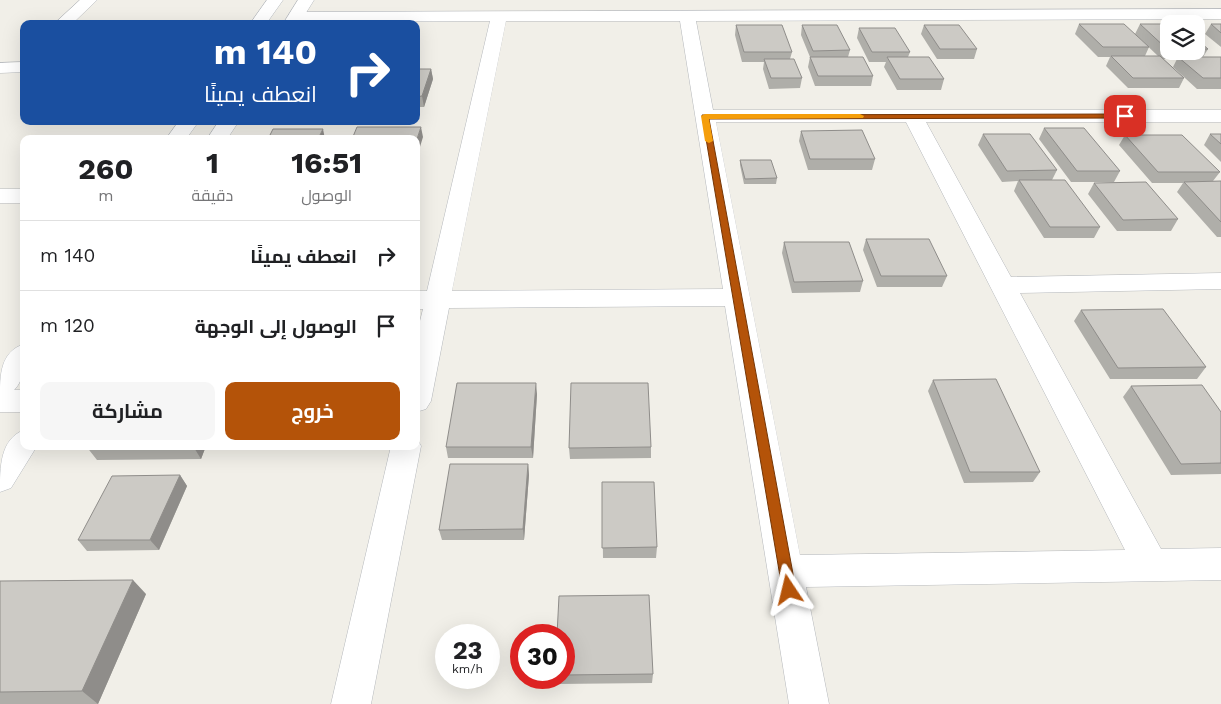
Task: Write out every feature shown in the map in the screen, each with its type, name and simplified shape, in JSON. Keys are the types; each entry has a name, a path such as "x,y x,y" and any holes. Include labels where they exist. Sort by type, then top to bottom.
{"street":[{"path":"66,20 89,0"},
{"path":"261,20 275,0"},
{"path":"293,20 306,0"},
{"path":"721,0 724,16"},
{"path":"1028,0 1042,14"},
{"path":"1189,0 1213,14"},
{"path":"293,20 499,17 1213,14"},
{"path":"687,16 809,704"},
{"path":"420,364 427,300 499,17"},
{"path":"705,116 1221,116"},
{"path":"913,116 1151,565"},
{"path":"0,196 20,196"},
{"path":"1002,285 1221,281"},
{"path":"427,300 737,297"},
{"path":"0,387 20,360"},
{"path":"0,401 20,401"},
{"path":"0,479 13,449"},
{"path":"351,704 405,450"},
{"path":"785,570 1221,564"}],"building":[{"path":"1079,24 1124,24 1149,47 1103,47"},
{"path":"1140,24 1160,24 1160,43"},
{"path":"1211,24 1221,24 1221,33"},
{"path":"736,25 782,25 792,52 744,52"},
{"path":"802,25 837,25 850,50 813,51"},
{"path":"924,25 959,25 977,49 940,49"},
{"path":"859,28 895,28 910,52 872,52"},
{"path":"1111,56 1160,56 1160,60 1164,60 1184,78 1133,78"},
{"path":"810,57 863,57 873,76 818,76"},
{"path":"887,57 929,57 944,79 900,79"},
{"path":"1205,57 1221,57 1221,78 1203,78 1182,60 1205,60"},
{"path":"764,59 794,59 802,78 771,78"},
{"path":"420,69 431,69 422,96 420,96"},
{"path":"357,127 421,127 418,135 354,135"},
{"path":"1044,128 1084,128 1120,171 1077,171"},
{"path":"273,129 323,129 320,135 270,135"},
{"path":"862,130 875,159 810,159 801,131"},
{"path":"983,134 1030,134 1057,170 1007,171"},
{"path":"1210,134 1221,134 1221,144"},
{"path":"1125,135 1182,135 1220,172 1158,172"},
{"path":"740,160 771,160 777,178 745,179"},
{"path":"1019,180 1065,180 1100,227 1050,227"},
{"path":"1221,181 1221,222 1184,182"},
{"path":"1146,182 1178,219 1123,220 1094,183"},
{"path":"866,239 929,239 947,276 881,276"},
{"path":"784,242 849,242 863,281 794,282"},
{"path":"1163,309 1206,367 1118,368 1081,310"},
{"path":"996,379 1040,472 970,472 933,380"},
{"path":"457,383 536,383 531,447 446,447"},
{"path":"571,383 648,383 651,447 569,448"},
{"path":"1202,385 1221,412 1221,463 1181,464 1131,386"},
{"path":"450,464 528,464 523,529 439,530"},
{"path":"180,475 150,540 78,540 112,476"},
{"path":"602,482 654,482 657,547 602,548"},
{"path":"133,580 82,691 0,692 0,581"},
{"path":"649,595 653,674 575,675 575,624 558,624 559,596"}],"slow traffic":[{"path":"709,141 705,116 860,116"}],"route":[{"path":"789,590 705,116 1125,116"}]}
